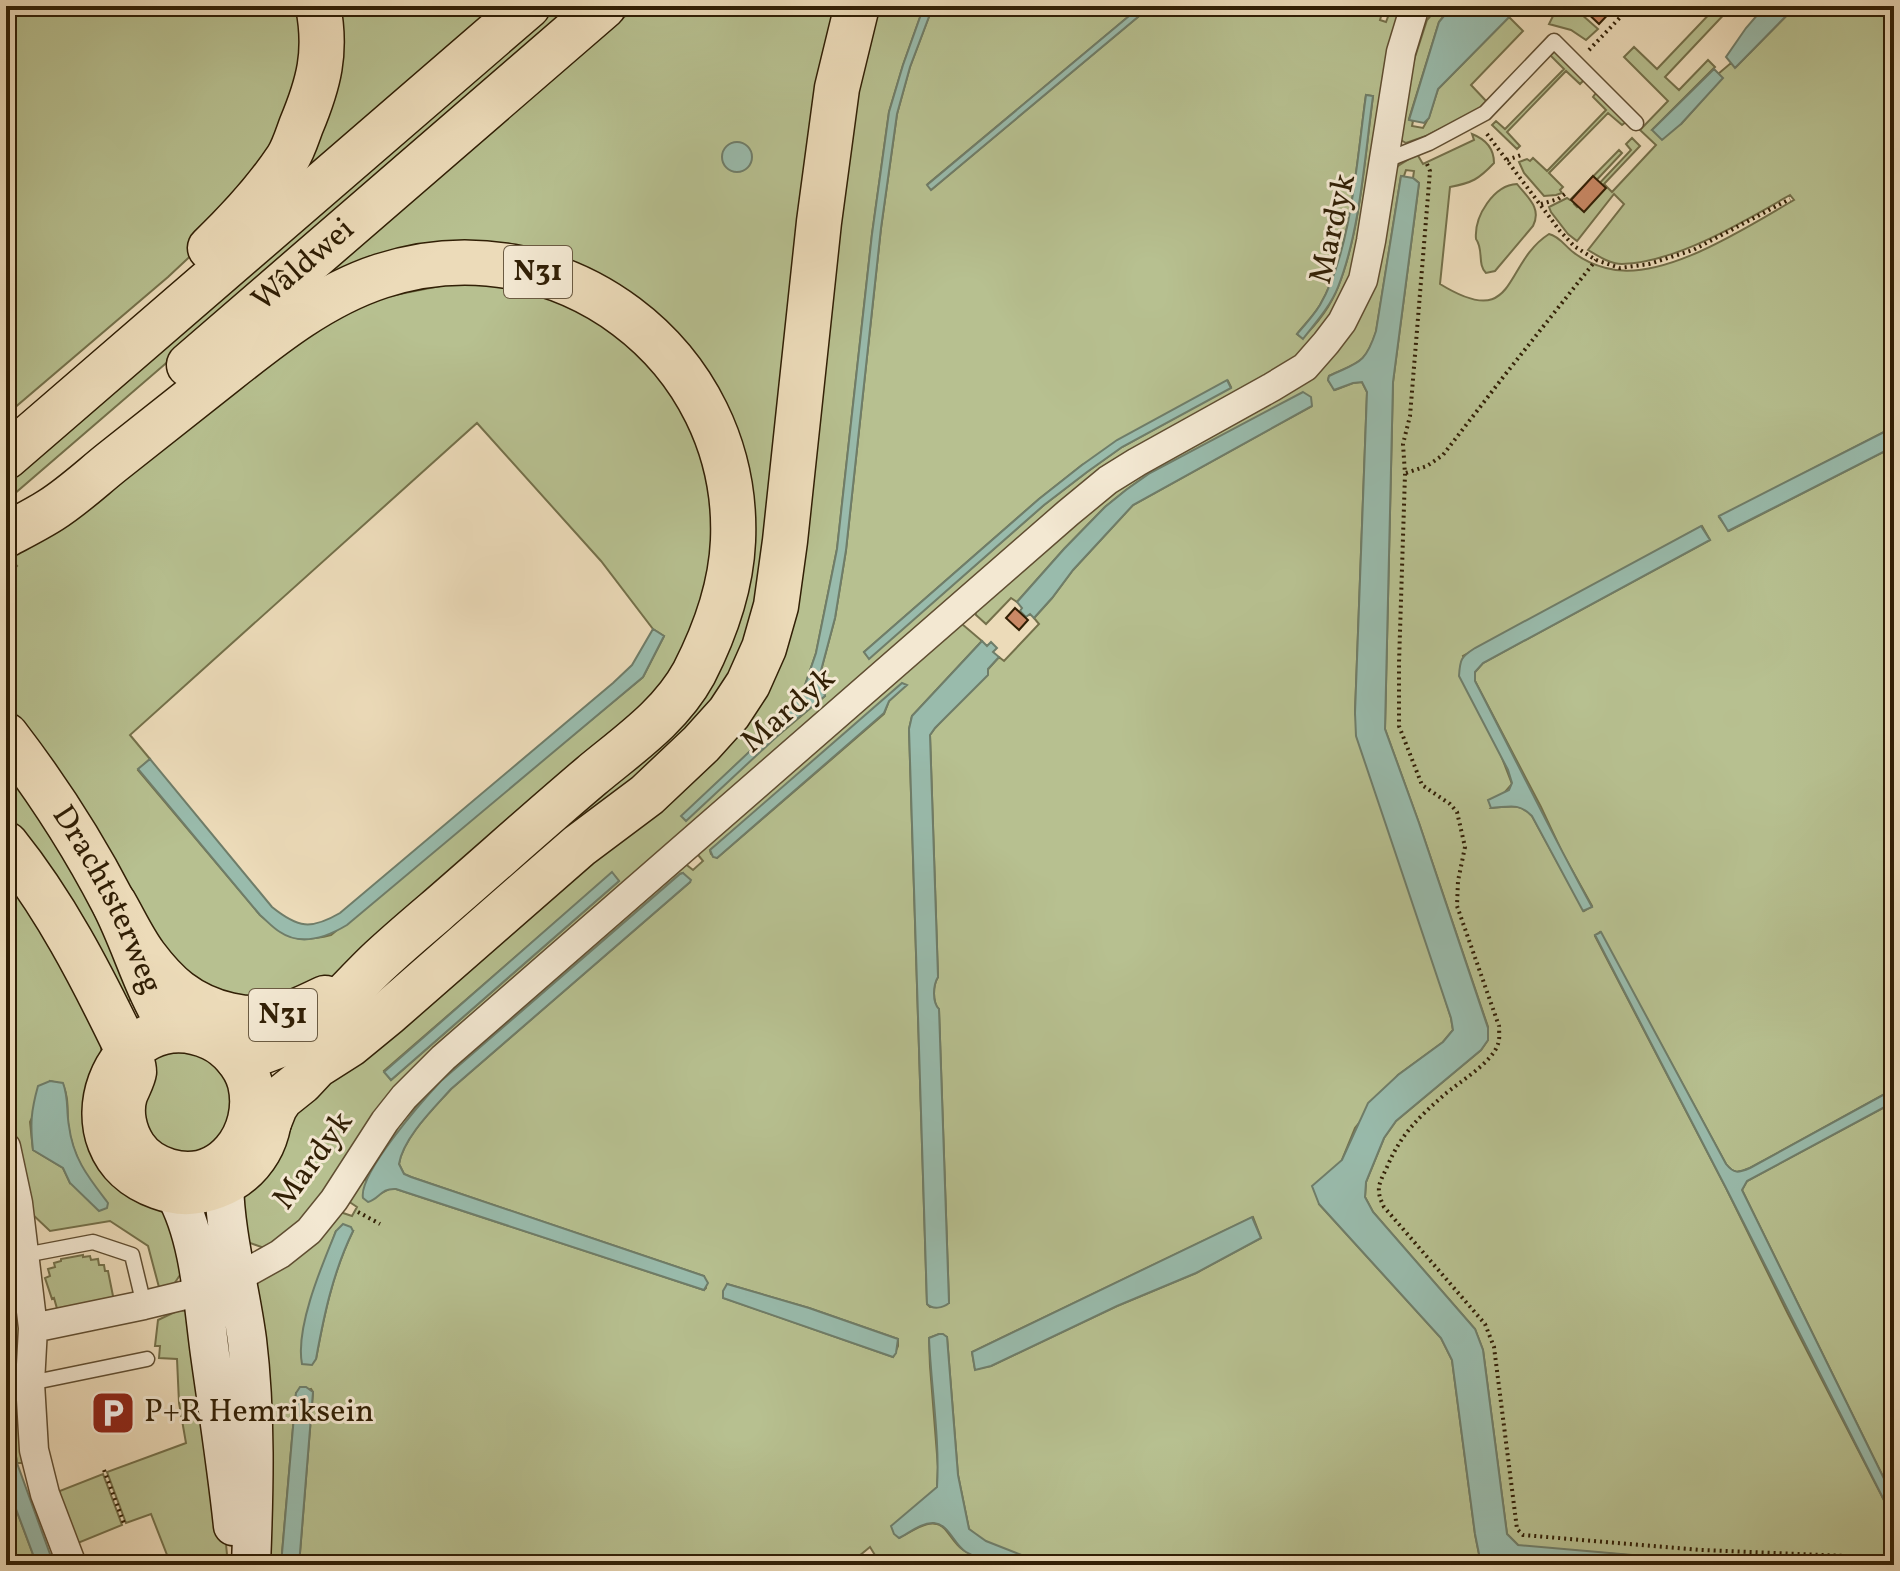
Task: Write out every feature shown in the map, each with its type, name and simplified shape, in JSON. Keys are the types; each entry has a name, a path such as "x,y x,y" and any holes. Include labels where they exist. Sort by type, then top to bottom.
{"main road":[{"path":"91,384 136,318 257,199 288,157 315,93 318,78 322,42 318,6"},
{"name":"Wâldwei","path":"6,457 528,6"},
{"name":"Wâldwei","path":"6,524 604,6"},
{"name":"N31","path":"261,1116 260,1095 269,1085 296,1069 316,1066 349,1045 388,1013 579,846 647,795 701,744 729,713 748,684 764,648 776,606 837,88 857,6"},
{"name":"N31","path":"6,535 53,509 283,328 357,284 421,266 454,262 497,264 563,280 596,295 629,317 658,342 682,372 705,411 721,450 730,493 733,540 728,584 718,619 694,673 676,698 653,725 379,961 326,1016 293,1040 266,1052 237,1058"},
{"name":"Drachtsterweg","path":"6,735 47,792 114,903 157,1005 173,1030"},
{"name":"Drachtsterweg","path":"6,844 44,895 79,952 128,1052"},
{"name":"N31","path":"114,903 144,955 178,992 208,1009 237,1016 269,1018 304,1008 334,993 379,961"},
{"path":"173,1030 192,1031 215,1039 237,1058 248,1077 261,1116 250,1123 224,1172 210,1189 196,1192 174,1192 153,1185 132,1172 115,1151 105,1124 105,1096 113,1074 128,1052 149,1038 173,1030"},
{"path":"128,1052 134,1075 123,1104 123,1118 136,1151 152,1164 184,1174 210,1169 224,1172"},
{"path":"224,1172 225,1216 247,1340 253,1409 251,1565"},
{"path":"174,1192 191,1228 202,1291 236,1565"}],"street":[{"name":"Mardyk","path":"33,1328 202,1291 237,1278 280,1254 309,1231 334,1200 385,1121 443,1058 1068,513 1108,480 1137,462 1305,367 1342,322 1363,280 1401,52 1415,6"},
{"path":"6,1147 18,1203 33,1328 30,1383 34,1450 45,1494 72,1565"}],"lane":[{"path":"1384,161 1429,143 1485,113 1554,41 1636,123"},
{"path":"25,1255 93,1242 132,1255 144,1305"},
{"path":"30,1383 147,1359"}],"path":[{"path":"1576,63 1631,6"},
{"path":"1476,119 1574,246 1596,260 1620,268 1649,264 1693,250 1790,199"},
{"path":"1507,160 1524,154"},
{"path":"1427,164 1430,171 1411,401 1403,444 1405,474 1399,726 1422,785 1457,812 1465,847 1457,906 1499,1026 1498,1044 1489,1058 1406,1131 1379,1185 1378,1196 1384,1207 1485,1324 1494,1347 1517,1529 1523,1535 1685,1549 1894,1558"},
{"path":"1540,205 1565,194"},
{"path":"1405,474 1427,466 1443,455 1596,260"},
{"path":"356,1211 380,1224"},
{"path":"104,1470 125,1526"}],"green space":[{"path":"6,6 309,6 305,98 215,233 6,415"},
{"path":"326,6 501,6 265,211"},
{"path":"550,6 581,6 6,501 6,473"},
{"path":"637,6 849,6 769,587 725,693 630,785 294,1062 699,679 725,442 546,265 273,319"},
{"path":"866,6 924,6 889,112 872,234 837,549 816,653 804,688 781,722 682,816 825,696 819,678 835,618 846,550 881,228 897,114 910,67 933,6 1141,6 928,184 932,189 1151,6 1384,6 1380,20 1386,22 1392,6 1409,6 1358,276 1299,362 1134,457 438,1054 303,1226 267,1249 250,1243 244,1237 241,1199 286,1114 733,716","holes":["1366,95 1373,96 1352,243 1331,301 1302,338 1297,334 1320,305 1339,258 1352,203","1228,381 1231,387 1122,447 1044,505 869,658 864,652 1082,465","612,873 619,881 391,1080 384,1071"]},
{"path":"1439,6 1452,6 1439,22 1409,119 1413,121 1412,126 1423,128 1438,89 1509,17 1523,31 1471,85 1487,102 1476,111 1406,143 1399,139 1402,102 1427,20"},
{"path":"1558,6 1572,6 1598,29 1586,40 1571,30 1549,24"},
{"path":"1717,6 1732,6 1665,77 1679,90 1708,60 1715,67 1653,129 1681,124 1722,78 1718,74 1731,63 1736,67 1796,6 1894,6 1894,427 1719,517 1729,531 1887,450 1894,450 1894,1089 1750,1168 1734,1171 1726,1164 1600,932 1595,936 1886,1504 1894,1502 1894,1565 1774,1565 1519,1546 1507,1534 1483,1350 1475,1329 1373,1212 1365,1197 1366,1182 1384,1138 1396,1121 1481,1050 1488,1040 1488,1027 1385,729 1393,382 1419,183 1413,178 1414,171 1406,170 1401,176 1372,343 1364,357 1329,376 1328,380 1335,390 1362,382 1367,392 1355,713 1453,1030 1443,1042 1398,1075 1355,1128 1319,1204 1441,1338 1452,1360 1475,1534 1480,1559 1486,1565 1047,1565 995,1547 969,1529 958,1475 947,1337 939,1334 929,1338 937,1487 899,1538 928,1524 940,1525 966,1552 998,1565 873,1565 878,1560 870,1547 848,1565 299,1565 311,1389 296,1393 281,1565 259,1565 250,1284 337,1211 352,1216 357,1207 345,1199 389,1124 683,862 693,870 703,861 694,850 962,624 982,641 912,716 909,729 927,1304 930,1307 949,1303 939,1010 934,994 938,977 930,735 999,657 1004,661 1039,624 1034,618 1133,505 1312,406 1150,473 1105,507 1017,602 1011,598 986,624 976,615 974,603 1072,517 1320,368 1392,175 1398,166 1417,154 1423,164 1474,140 1472,134 1485,141 1490,149 1494,163 1489,168 1475,180 1450,187 1440,284 1465,297 1483,301 1496,297 1506,288 1534,247 1549,234 1581,257 1606,268 1628,271 1652,268 1703,250 1794,200 1790,195 1709,239 1643,262 1618,264 1588,250 1624,204 1614,194 1577,241 1568,234 1549,207 1567,198 1570,200 1619,150 1622,153 1574,204 1577,207 1631,150 1626,144 1632,138 1640,146 1604,184 1612,192 1656,145 1640,130 1668,101 1624,57 1634,47 1657,69","holes":["1702,526 1710,540 1483,663 1475,672 1475,681 1592,906 1584,911 1532,816 1518,807 1491,808 1512,784 1463,656","906,685 889,701 884,714 717,858 710,850","683,873 690,882 451,1089 406,1144 399,1164 404,1174 411,1177 704,1276 706,1288 704,1290 396,1189 378,1195 366,1180 417,1106 441,1081","1253,1217 1261,1238 1196,1273 1117,1306 991,1366 975,1369 972,1352","336,1231 353,1231 330,1294 316,1359 312,1296","727,1284 898,1339 893,1357 724,1298"]},
{"path":"1554,51 1584,80 1580,84 1566,71 1507,132 1520,146 1517,149 1492,125 1496,121 1505,129 1564,69 1550,55"},
{"path":"1596,93 1626,122 1622,125 1608,113 1549,173 1563,187 1560,190 1562,193 1544,196 1524,173 1519,162 1533,158 1547,171 1606,110 1593,97"},
{"path":"1517,184 1535,208 1533,226 1495,271 1486,273 1476,239 1478,221 1493,196"},
{"path":"453,271 591,304 696,416 721,543 681,673 343,973 266,1010 190,990 6,713 6,577 17,566 11,559 102,479 314,316","holes":["477,423 601,561 653,629 664,636 643,677 331,935 309,939 292,937 260,915 138,770 150,759 130,735"]},
{"path":"6,756 143,995 121,1004 44,871 6,823"},
{"path":"6,867 100,1023 102,1069 157,1205 168,1219 182,1272 174,1284 160,1291 148,1246 110,1221 50,1231 31,1213 6,1111","holes":["50,1081 63,1084 70,1136 85,1173 70,1183 63,1168 33,1150 30,1122"]},
{"path":"185,1047 226,1071 235,1113 211,1150 170,1154 141,1124 145,1086 156,1074 147,1059"},
{"path":"1894,1102 1894,1499 1742,1190 1747,1181"},
{"path":"6,1181 12,1205 27,1463 17,1463 9,1393"},
{"path":"90,1256 91,1260 98,1259 99,1265 104,1265 114,1301 58,1312 45,1278 50,1276 48,1269 55,1267 54,1263 61,1259"},
{"path":"179,1310 186,1311 221,1492 228,1565 171,1565 151,1514 126,1523 107,1472 186,1443 179,1403 177,1359 159,1358 160,1346 155,1346 158,1320"},
{"path":"103,1474 122,1525 73,1545 52,1494"},
{"path":"6,1476 13,1501 37,1565 6,1565"}],"shaded area":[{"path":"924,6 933,6 910,67 897,114 881,228 846,550 835,618 819,678 825,696 686,821 681,816 781,722 804,688 816,653 837,549 872,234 889,112"},
{"path":"1141,6 1151,6 931,190 927,185"},
{"path":"1452,6 1520,6 1438,89 1429,118 1424,123 1409,120 1439,22"},
{"path":"1765,6 1796,6 1735,68 1726,57"},
{"path":"1714,69 1723,78 1662,140 1652,130"},
{"path":"1366,95 1373,96 1352,242 1335,294 1303,339 1297,334 1320,305 1331,283 1346,231"},
{"path":"737,142 748,146 752,157 748,168 737,172 726,168 722,157 726,146"},
{"path":"1401,176 1413,178 1419,183 1393,382 1385,729 1488,1028 1488,1040 1481,1050 1396,1121 1384,1138 1366,1182 1365,1197 1373,1212 1475,1329 1483,1350 1507,1534 1518,1545 1774,1565 1486,1565 1480,1559 1475,1534 1452,1360 1441,1338 1319,1204 1312,1186 1342,1160 1368,1103 1398,1075 1443,1042 1453,1030 1356,736 1367,392 1362,382 1334,390 1328,380 1329,376 1354,365 1364,356 1376,331"},
{"path":"1227,380 1231,388 1122,447 1044,505 869,659 864,652 1082,465 1117,440"},
{"path":"1303,392 1311,397 1312,406 1133,505 1034,618 1030,614 1026,617 1020,611 1022,608 1017,602 1064,549 1126,490 1150,473"},
{"path":"1894,427 1894,450 1887,450 1728,531 1719,516"},
{"path":"1701,526 1710,540 1483,663 1475,672 1475,681 1592,907 1583,911 1532,816 1518,807 1491,808 1488,800 1509,790 1512,783 1459,676 1461,662 1475,648"},
{"path":"653,629 664,636 643,677 347,925 314,939 288,936 260,915 138,769 150,759 272,907 297,923 321,922 340,913 613,683 632,665"},
{"path":"982,641 987,646 991,642 997,648 993,652 999,657 988,669 988,675 930,735 938,977 934,993 939,1009 949,1303 935,1308 927,1304 909,729 912,716"},
{"path":"902,683 907,685 889,701 884,713 717,858 713,857 710,850"},
{"path":"612,872 619,881 391,1080 384,1072"},
{"path":"683,873 690,882 451,1089 406,1144 399,1164 404,1174 411,1177 704,1276 708,1283 704,1290 396,1189 387,1190 368,1202 363,1198 364,1187 381,1155 441,1081"},
{"path":"1601,932 1726,1164 1734,1171 1750,1168 1894,1089 1894,1102 1747,1181 1742,1190 1894,1502 1886,1504 1595,935"},
{"path":"50,1081 63,1083 74,1148 88,1176 108,1203 107,1208 99,1211 70,1183 63,1168 33,1150 32,1118 38,1086"},
{"path":"1252,1217 1261,1238 1196,1273 1117,1306 991,1366 975,1370 972,1352"},
{"path":"343,1224 353,1231 330,1294 316,1359 312,1365 302,1364 302,1333 311,1297 336,1231"},
{"path":"727,1284 898,1339 896,1353 893,1357 723,1298"},
{"path":"939,1334 947,1337 958,1475 969,1529 986,1541 1047,1565 1006,1564 976,1557 962,1549 939,1524 920,1526 899,1538 894,1534 891,1526 937,1487 929,1338"},
{"path":"6,1363 17,1463 54,1565 37,1565 6,1476"},
{"path":"300,1387 313,1392 299,1565 281,1565 296,1393"}],"building":[{"path":"1580,6 1616,6 1599,24"},
{"path":"1593,176 1606,188 1584,212 1571,200"},
{"path":"1015,608 1028,620 1019,630 1006,618"}],"place":[{"name":"P+R Hemriksein","path":"113,1413"}]}
